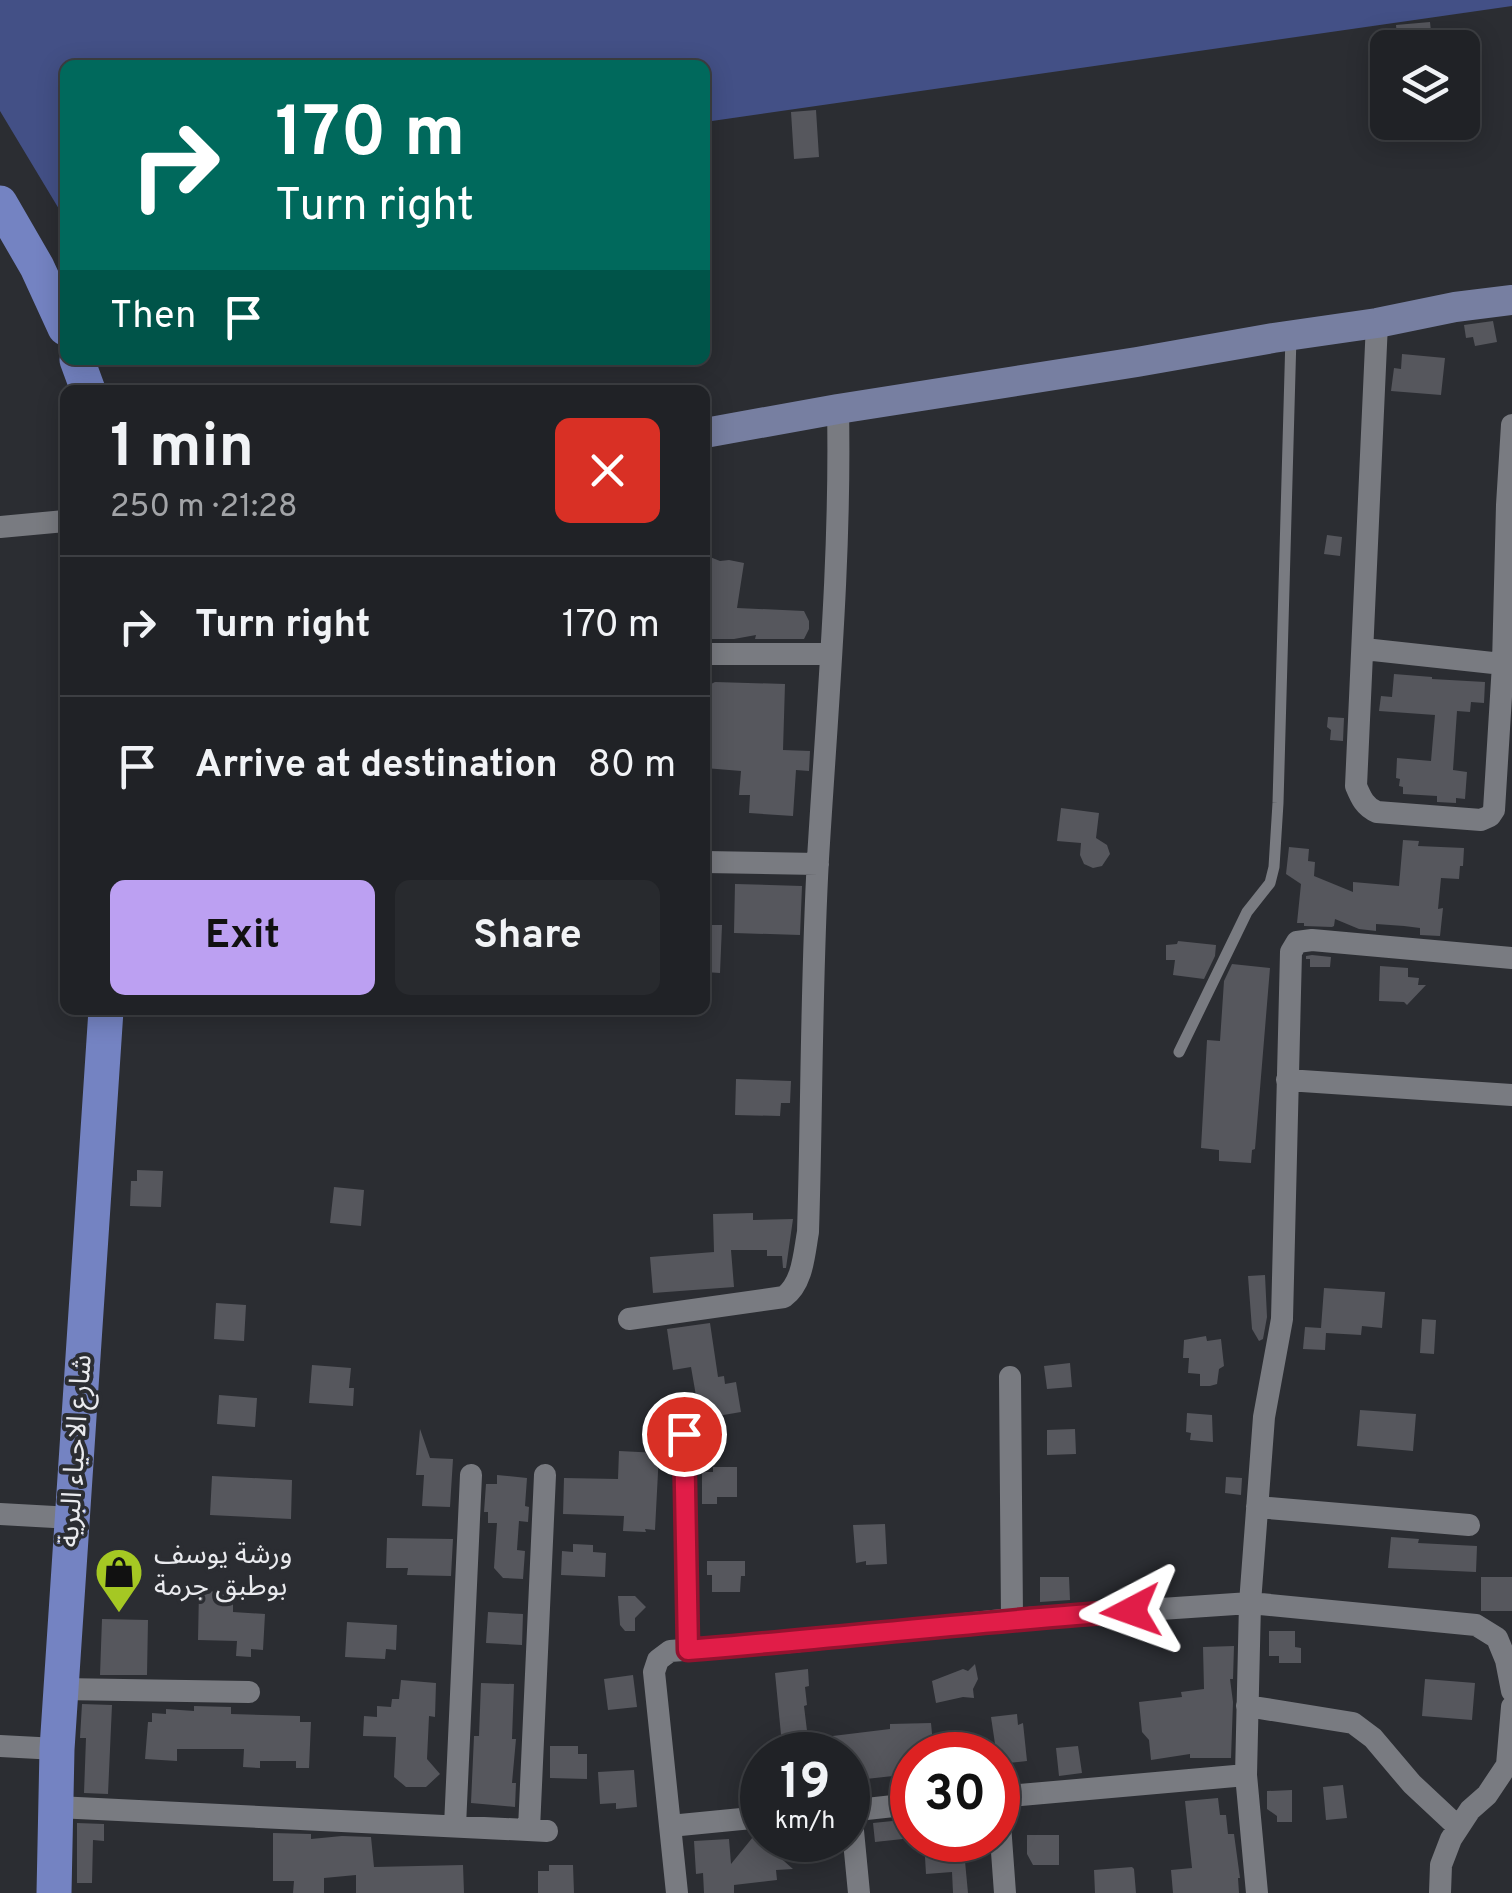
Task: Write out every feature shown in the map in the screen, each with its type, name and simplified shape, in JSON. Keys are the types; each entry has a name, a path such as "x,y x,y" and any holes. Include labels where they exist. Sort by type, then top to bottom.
{"main road":[{"path":"0,203 38,267 60,317"},
{"name":"شارع الاحياء البرية","path":"54,1893 57,1749 106,1015"}],"street":[{"path":"710,433 1512,300"},
{"path":"1377,322 1356,786 1361,799 1378,812 1481,820 1490,816 1495,800 1508,664 1507,505 1512,425"},
{"path":"629,1320 784,1298 794,1289 802,1268 808,1232 818,864 832,654 838,409"},
{"path":"0,528 60,522"},
{"path":"1364,649 1508,664"},
{"path":"710,654 832,654"},
{"path":"710,862 818,864"},
{"path":"1257,1893 1246,1775 1250,1603 1264,1417 1282,1319 1291,952 1297,942 1312,940 1512,958"},
{"path":"1288,1080 1512,1095"},
{"path":"1010,1377 1012,1619"},
{"path":"684,1434 688,1650"},
{"path":"455,1826 471,1474"},
{"path":"57,1807 538,1830 545,1476"},
{"path":"1257,1507 1469,1525"},
{"path":"0,1514 72,1518"},
{"path":"677,1893 654,1672 658,1660 670,1651 1012,1619 1250,1603 1476,1625 1497,1638 1512,1692"},
{"path":"61,1689 249,1692"},
{"path":"1247,1706 1353,1723 1373,1738 1412,1784 1458,1827"},
{"path":"1440,1893 1441,1864 1450,1839 1470,1810 1488,1796 1507,1765 1512,1707"},
{"path":"0,1746 57,1749"},
{"path":"1020,1795 1246,1775"},
{"path":"670,1826 740,1819"},
{"path":"855,1862 859,1893"},
{"path":"1003,1862 1005,1893"}],"lane":[{"path":"1179,1052 1248,912 1270,883 1274,866 1292,335"}],"shaded area":[{"path":"0,0 1512,0 1512,6 710,121 710,60 60,60 60,211 0,111"}],"building":[{"path":"1430,22 1431,30 1396,30 1396,25"},
{"path":"816,110 819,157 794,159 791,112"},
{"path":"1493,321 1497,342 1475,346 1473,337 1466,338 1464,325"},
{"path":"1402,354 1445,358 1441,395 1391,391 1394,368 1401,369"},
{"path":"1327,535 1342,537 1340,556 1324,554"},
{"path":"710,557 744,563 737,608 804,611 809,621 804,639 755,639 756,635 710,639"},
{"path":"1394,674 1485,682 1484,703 1471,702 1470,712 1457,711 1453,770 1467,772 1465,799 1456,798 1456,803 1437,802 1437,796 1403,794 1400,779 1396,778 1397,758 1431,761 1435,715 1379,711 1381,696 1392,697"},
{"path":"710,684 785,684 783,750 810,751 809,771 796,770 793,816 749,813 750,795 739,795 741,771 710,768"},
{"path":"1328,717 1344,718 1343,741 1330,740"},
{"path":"1061,808 1099,813 1096,838 1107,845 1110,854 1102,866 1084,864 1081,843 1057,841"},
{"path":"1403,840 1419,841 1418,846 1464,848 1459,879 1441,878 1440,936 1420,935 1420,928 1404,926 1376,924 1376,931 1359,929 1335,919 1332,927 1297,923 1301,884 1286,874 1289,847 1309,849 1308,861 1315,862 1314,876 1353,892 1353,882 1399,886"},
{"path":"735,884 802,886 800,935 734,933"},
{"path":"710,925 722,925 720,973 710,972"},
{"path":"1178,941 1216,945 1204,979 1173,975 1175,960 1166,960 1166,945"},
{"path":"1306,956 1331,957 1330,967 1310,967"},
{"path":"1232,964 1270,968 1251,1163 1219,1161 1219,1150 1201,1148 1207,1040 1220,1041 1224,981"},
{"path":"1380,966 1408,968 1408,977 1419,978 1418,985 1426,985 1407,1005 1379,1001"},
{"path":"736,1079 791,1081 790,1103 781,1103 780,1116 735,1115"},
{"path":"137,1170 163,1171 161,1207 130,1206 131,1181 137,1181"},
{"path":"334,1187 364,1190 361,1226 330,1223"},
{"path":"753,1213 753,1220 793,1219 786,1268 782,1256 767,1256 767,1250 731,1250 734,1287 653,1293 650,1257 714,1252 713,1214"},
{"path":"1265,1275 1267,1317 1263,1339 1259,1341 1252,1329 1248,1276"},
{"path":"1324,1288 1385,1292 1382,1328 1362,1326 1361,1335 1326,1333 1325,1350 1303,1349 1305,1327 1321,1328"},
{"path":"216,1303 246,1305 244,1341 214,1339"},
{"path":"1422,1319 1436,1320 1434,1354 1420,1353"},
{"path":"710,1323 718,1377 724,1376 725,1384 736,1382 741,1412 700,1419 691,1367 673,1370 667,1329"},
{"path":"1206,1336 1207,1341 1221,1339 1224,1366 1219,1369 1217,1384 1200,1386 1200,1374 1188,1373 1189,1358 1183,1358 1184,1340"},
{"path":"1070,1363 1072,1387 1047,1389 1044,1366"},
{"path":"312,1365 351,1368 349,1388 354,1388 353,1406 309,1403"},
{"path":"219,1395 257,1398 255,1427 217,1424"},
{"path":"1360,1410 1416,1414 1413,1451 1357,1446"},
{"path":"1187,1413 1212,1415 1213,1442 1190,1440 1191,1433 1186,1432"},
{"path":"420,1429 430,1458 453,1459 450,1507 422,1506 424,1475 416,1475"},
{"path":"1075,1429 1076,1454 1047,1455 1047,1430"},
{"path":"619,1451 659,1453 655,1530 623,1531 624,1516 563,1514 564,1478 618,1479"},
{"path":"713,1467 737,1467 737,1497 717,1497 717,1504 702,1504 702,1472 713,1472"},
{"path":"497,1475 527,1478 528,1522 519,1521 517,1550 525,1551 523,1579 503,1578 494,1568 497,1523 488,1523 488,1512 484,1512 486,1484 497,1484"},
{"path":"212,1476 292,1480 291,1519 210,1515"},
{"path":"1226,1477 1242,1478 1241,1495 1225,1493"},
{"path":"885,1524 887,1564 856,1563 853,1525"},
{"path":"1391,1537 1419,1539 1418,1543 1477,1546 1476,1572 1388,1568"},
{"path":"387,1538 453,1539 451,1576 407,1575 408,1568 386,1568"},
{"path":"573,1544 593,1545 593,1552 606,1553 605,1577 561,1575 562,1551 573,1552"},
{"path":"707,1561 745,1561 740,1592 712,1592"},
{"path":"1040,1577 1069,1577 1070,1600 1040,1602"},
{"path":"1481,1577 1512,1577 1512,1611 1481,1611"},
{"path":"1154,1582 1156,1594 1135,1596 1134,1585"},
{"path":"199,1591 233,1592 233,1612 265,1614 263,1650 251,1649 251,1657 236,1656 237,1641 198,1640"},
{"path":"618,1596 635,1596 646,1607 635,1618 635,1631 625,1631 620,1625"},
{"path":"488,1612 523,1614 522,1645 486,1643"},
{"path":"102,1619 148,1620 147,1675 100,1675"},
{"path":"347,1622 397,1625 396,1650 386,1649 385,1659 345,1657"},
{"path":"1269,1631 1295,1631 1301,1663 1279,1663 1279,1656 1269,1656"},
{"path":"1234,1646 1230,1679 1231,1758 1190,1758 1190,1754 1151,1760 1149,1740 1142,1732 1139,1702 1182,1697 1181,1692 1204,1689 1203,1647"},
{"path":"975,1664 978,1679 974,1698 936,1703 932,1681 963,1669 968,1671"},
{"path":"808,1669 804,1706 807,1732 781,1732 775,1673"},
{"path":"633,1675 637,1707 608,1710 604,1679"},
{"path":"1425,1679 1475,1683 1472,1720 1422,1716"},
{"path":"401,1680 436,1683 435,1717 429,1716 427,1759 440,1774 426,1787 406,1787 394,1777 396,1737 363,1736 364,1716 377,1717 377,1706 391,1707 392,1699 399,1699"},
{"path":"481,1683 514,1684 515,1807 471,1803"},
{"path":"82,1704 112,1705 108,1794 84,1793 86,1738 80,1738"},
{"path":"194,1706 231,1707 231,1714 300,1716 300,1722 311,1722 309,1768 296,1768 296,1761 260,1761 260,1768 243,1767 244,1749 177,1749 177,1761 145,1759 152,1713 166,1714 166,1709 194,1711"},
{"path":"1017,1714 1018,1725 1023,1723 1027,1761 1020,1762 1020,1732 993,1732 991,1717"},
{"path":"931,1723 932,1732 890,1732 890,1776 870,1779 870,1732 865,1732 890,1729 890,1724"},
{"path":"550,1746 578,1746 578,1754 587,1754 587,1779 550,1778"},
{"path":"1078,1746 1082,1773 1059,1776 1056,1748"},
{"path":"634,1770 637,1807 616,1809 616,1803 600,1804 598,1772"},
{"path":"1343,1785 1347,1818 1326,1820 1323,1787"},
{"path":"1292,1790 1292,1822 1277,1822 1277,1816 1267,1809 1267,1791"},
{"path":"1218,1798 1220,1815 1226,1815 1228,1834 1234,1834 1239,1893 1173,1893 1171,1870 1192,1868 1185,1801"},
{"path":"890,1821 890,1840 875,1842 873,1823"},
{"path":"77,1823 104,1824 104,1841 93,1840 92,1883 77,1883"},
{"path":"273,1833 311,1834 311,1839 371,1837 374,1867 463,1865 464,1893 356,1893 356,1875 324,1878 324,1893 293,1893 294,1881 273,1881"},
{"path":"1027,1835 1059,1835 1059,1865 1033,1865 1027,1854"},
{"path":"729,1839 731,1864 740,1853 740,1862 785,1862 793,1869 776,1870 777,1880 734,1885 734,1893 704,1893 703,1873 696,1874 694,1841"},
{"path":"925,1862 965,1862 968,1893 953,1893 952,1872 926,1874"},
{"path":"549,1865 573,1865 574,1893 538,1893 538,1871 549,1871"},
{"path":"1132,1867 1136,1893 1095,1893 1094,1870"}],"place":[{"name":"ورشة يوسف بوطبق جرمة","path":"119,1614"}],"route":[{"path":"684,1434 688,1650 1131,1611"}]}
